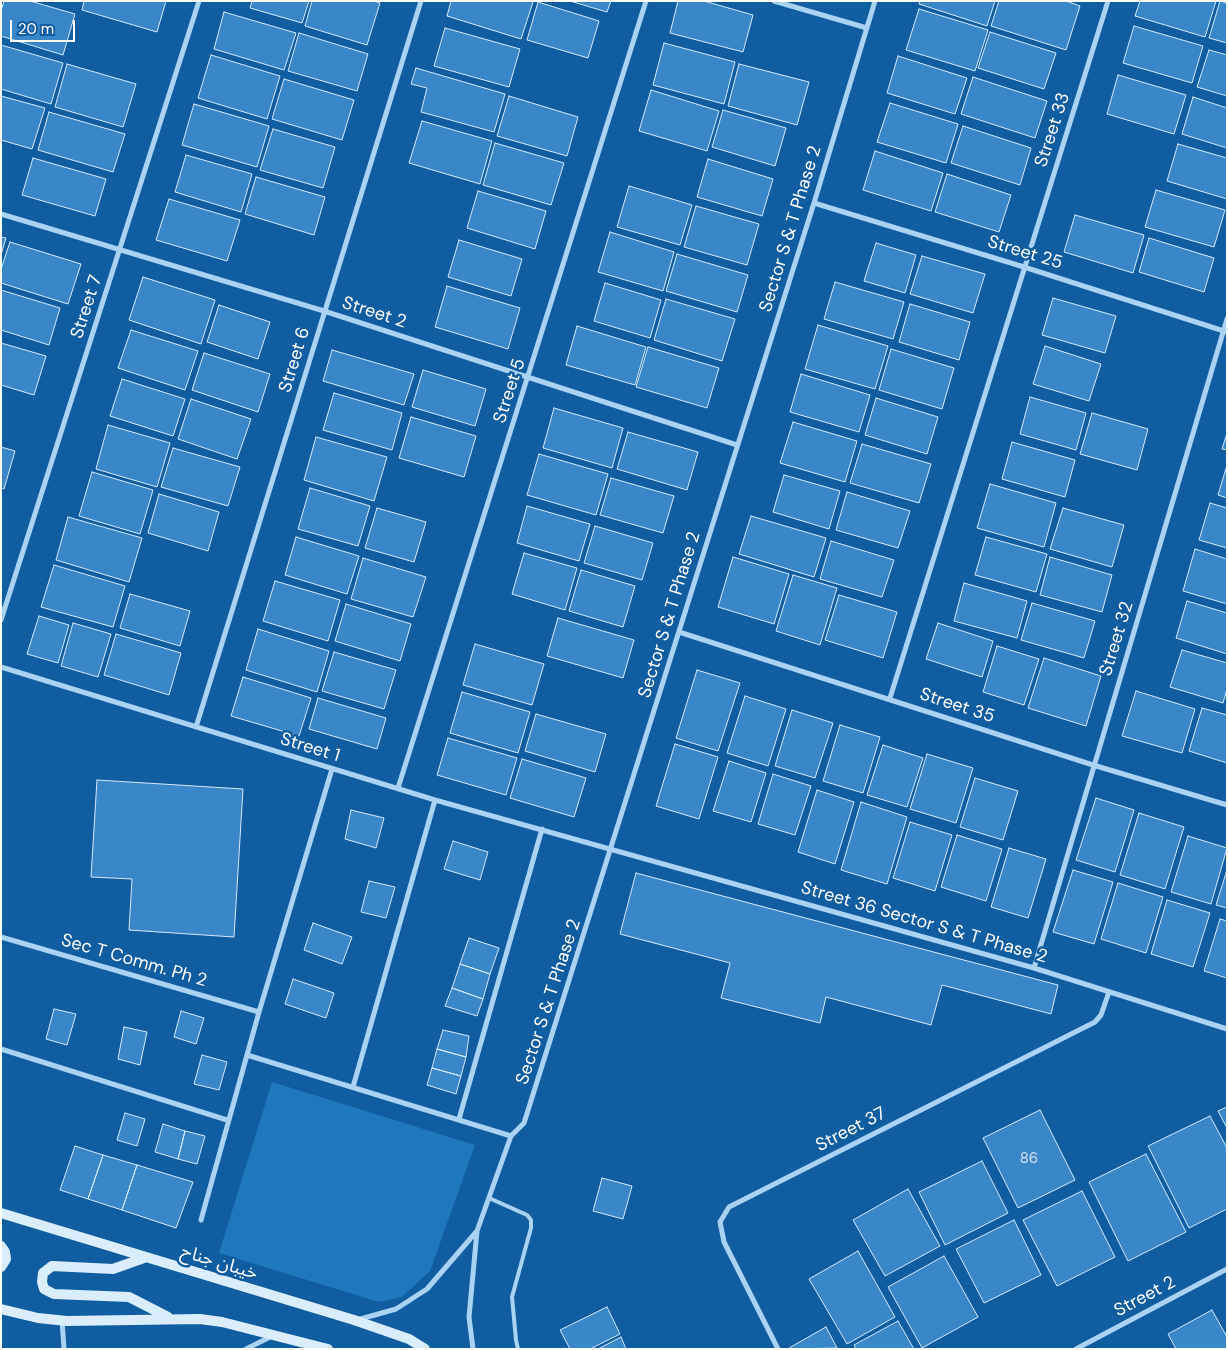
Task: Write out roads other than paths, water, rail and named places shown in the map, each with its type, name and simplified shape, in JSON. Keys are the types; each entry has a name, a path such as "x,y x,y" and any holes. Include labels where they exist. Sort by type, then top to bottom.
{"main road":[{"name":"خیبان جناح","path":"1,1213 144,1258 354,1320 409,1339 425,1349"},
{"path":"1,1246 6,1252 6,1258 1,1267"},
{"path":"144,1258 113,1269 52,1266 43,1273 42,1282 44,1289 54,1294 129,1297 169,1318"},
{"path":"1,1309 38,1318 62,1320 169,1318 222,1322 328,1349"}],"street":[{"name":"Street 7","path":"1,620 199,1"},
{"name":"Street 6","path":"196,727 421,1"},
{"name":"Street 5","path":"398,788 646,1"},
{"path":"774,1 867,28"},
{"name":"Sector S & T Phase 2","path":"473,1349 469,1317 477,1231 511,1136 524,1123 612,849 814,203 875,1"},
{"name":"Street 33","path":"890,698 1108,1"},
{"name":"Street 25","path":"814,203 1024,266 1225,332"},
{"name":"Street 2","path":"1,214 120,248 324,311 528,379 737,445"},
{"name":"Street 32","path":"1034,968 1093,765 1225,332 1227,319"},
{"name":"Street 35","path":"679,632 890,698 1093,765 1227,805"},
{"name":"Street 1","path":"1,666 435,800 612,849"},
{"path":"200,1220 258,1012 332,769"},
{"path":"353,1087 435,800"},
{"path":"459,1119 542,829"},
{"name":"Street 36 Sector S & T Phase 2","path":"612,849 1034,968 1227,1029"},
{"name":"Sec T Comm. Ph 2","path":"1,937 258,1012"},
{"name":"Street 37","path":"778,1349 724,1242 720,1222 729,1207 1095,1022 1101,1015 1109,992"},
{"path":"1,1049 228,1120"},
{"path":"247,1055 511,1136"},
{"name":"Sector S & T Phase 2","path":"354,1320 396,1309 427,1290 477,1231"},
{"name":"Street 2","path":"1076,1349 1227,1270"},
{"path":"62,1320 64,1349"},
{"path":"246,1349 275,1335"}],"lane":[{"path":"489,1198 527,1215 532,1220 512,1297 518,1349"}]}
